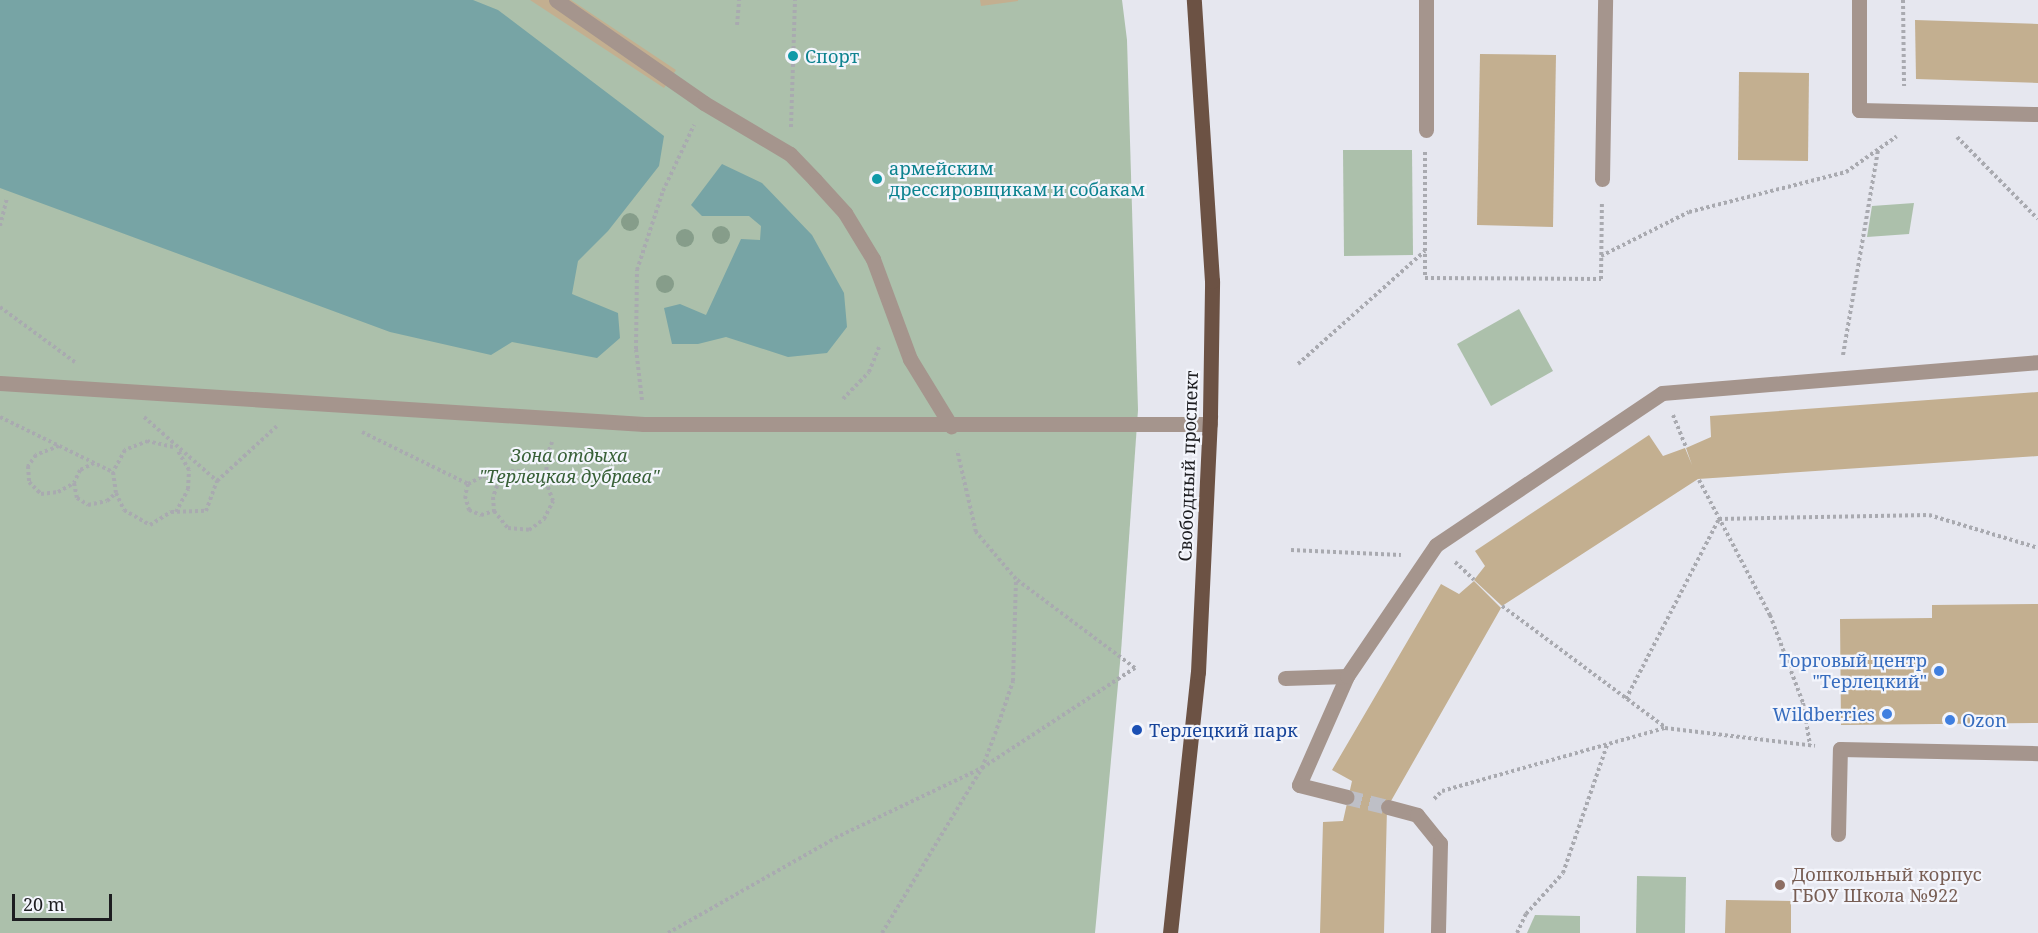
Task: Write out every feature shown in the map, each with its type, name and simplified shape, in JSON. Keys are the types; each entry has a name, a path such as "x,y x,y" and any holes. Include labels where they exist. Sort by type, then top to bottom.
{"main road":[{"name":"Свободный проспект","path":"1170,933 1198,672 1210,424 1212,281 1194,0"}],"lane":[{"path":"556,0 704,102 790,154 845,213 873,259 910,359 951,426"},
{"path":"1425,130 1426,0"},
{"path":"1602,179 1605,0"},
{"path":"1859,0 1859,110 2038,114"},
{"path":"1347,797 1299,785 1347,676 1437,545 1665,393 2038,362"},
{"path":"0,383 118,393 644,424 951,426 1210,424"},
{"path":"1285,678 1347,676"},
{"path":"1838,834 1840,749 2038,753"},
{"path":"1388,807 1417,815 1440,843 1438,933"}],"path":[{"path":"737,25 739,0"},
{"path":"790,154 795,0"},
{"path":"644,424 636,350 638,270 663,191 704,102"},
{"path":"1601,256 1689,212 1846,172 1932,111"},
{"path":"1425,130 1425,278 1601,279 1602,179"},
{"path":"1839,378 1879,149"},
{"path":"0,226 7,198"},
{"path":"1298,364 1425,251"},
{"path":"0,307 82,366"},
{"path":"806,426 843,399 869,372 881,343"},
{"path":"118,393 176,447 217,481"},
{"path":"1665,393 1686,448"},
{"path":"176,512 188,489 189,470 176,447 148,441 125,450 113,472 116,493 124,510 150,525 176,512 206,511 217,481 301,403"},
{"path":"0,417 113,472"},
{"path":"546,482 532,472 511,471 499,480 493,497 494,511 508,528 529,530 544,519 552,501 546,482 547,456 560,419"},
{"path":"668,933 835,838 982,768 1134,668 1016,579 976,532 951,426"},
{"path":"354,428 468,483"},
{"path":"59,446 36,455 28,466 29,482 41,494 58,492 74,483 80,470 94,463"},
{"path":"468,483 483,476 499,480"},
{"path":"1699,480 1770,615 1803,703 1810,746"},
{"path":"74,483 77,498 88,505 107,501 116,493"},
{"path":"468,483 465,496 469,510 481,515 494,511"},
{"path":"1719,519 1929,515 2038,548"},
{"path":"1626,699 1719,519"},
{"path":"1291,550 1429,557"},
{"path":"882,933 982,768 1013,681 1016,579"},
{"path":"1502,606 1665,728"},
{"path":"1417,815 1442,791 1665,728 1840,749"},
{"path":"1517,933 1526,914 1563,873 1607,744"}],"green space":[{"name":"Зона отдыха \"Терлецкая дубрава\"","path":"0,0 1122,0 1127,40 1138,410 1121,652 1095,933 0,933"},
{"path":"1343,150 1412,150 1413,255 1344,256"},
{"path":"1914,203 1909,234 1867,237 1872,206"},
{"path":"1519,309 1553,371 1491,406 1457,344"},
{"path":"1637,876 1686,877 1685,933 1636,933"},
{"path":"1535,915 1580,916 1580,933 1527,933"}],"water":[{"path":"0,0 473,0 498,10 664,136 659,166 608,231 578,261 572,294 618,313 620,338 597,358 512,342 491,355 390,332 0,188"},
{"path":"722,164 762,183 812,235 844,293 847,327 827,353 788,357 726,337 698,344 672,344 664,308 680,304 706,315 741,239 760,240 761,226 749,216 702,216 691,205"}],"building":[{"path":"530,0 571,0 676,70 664,88"},
{"path":"980,0 1018,0 1018,1 981,6"},
{"path":"1915,20 2038,24 2038,83 1916,79"},
{"path":"1480,54 1556,55 1553,227 1477,225"},
{"path":"1739,72 1809,73 1808,161 1738,160"},
{"path":"2038,392 2038,456 1698,479 1502,606 1474,580 1485,566 1475,551 1649,435 1663,456 1685,448 1692,465 1686,448 1711,437 1710,416"},
{"path":"1474,581 1501,608 1387,808 1384,933 1320,933 1323,822 1343,821 1352,781 1332,770 1441,584 1459,594"},
{"name":"Торговый центр \"Терлецкий\"","path":"2038,604 2038,723 1841,725 1840,619 1932,618 1932,605"},
{"path":"1726,900 1791,901 1791,933 1725,933"}],"tunnel":[{"path":"1347,797 1388,807"}],"place":[{"name":"Спорт","path":"793,56"},
{"name":"армейским дрессировщикам и собакам","path":"877,179"},
{"name":"Торговый центр \"Терлецкий\"","path":"1939,671"},
{"name":"Wildberries","path":"1887,714"},
{"name":"Ozon","path":"1950,720"},
{"name":"Терлецкий парк","path":"1137,730"},
{"name":"Дошкольный корпус ГБОУ Школа №922","path":"1780,885"}]}
